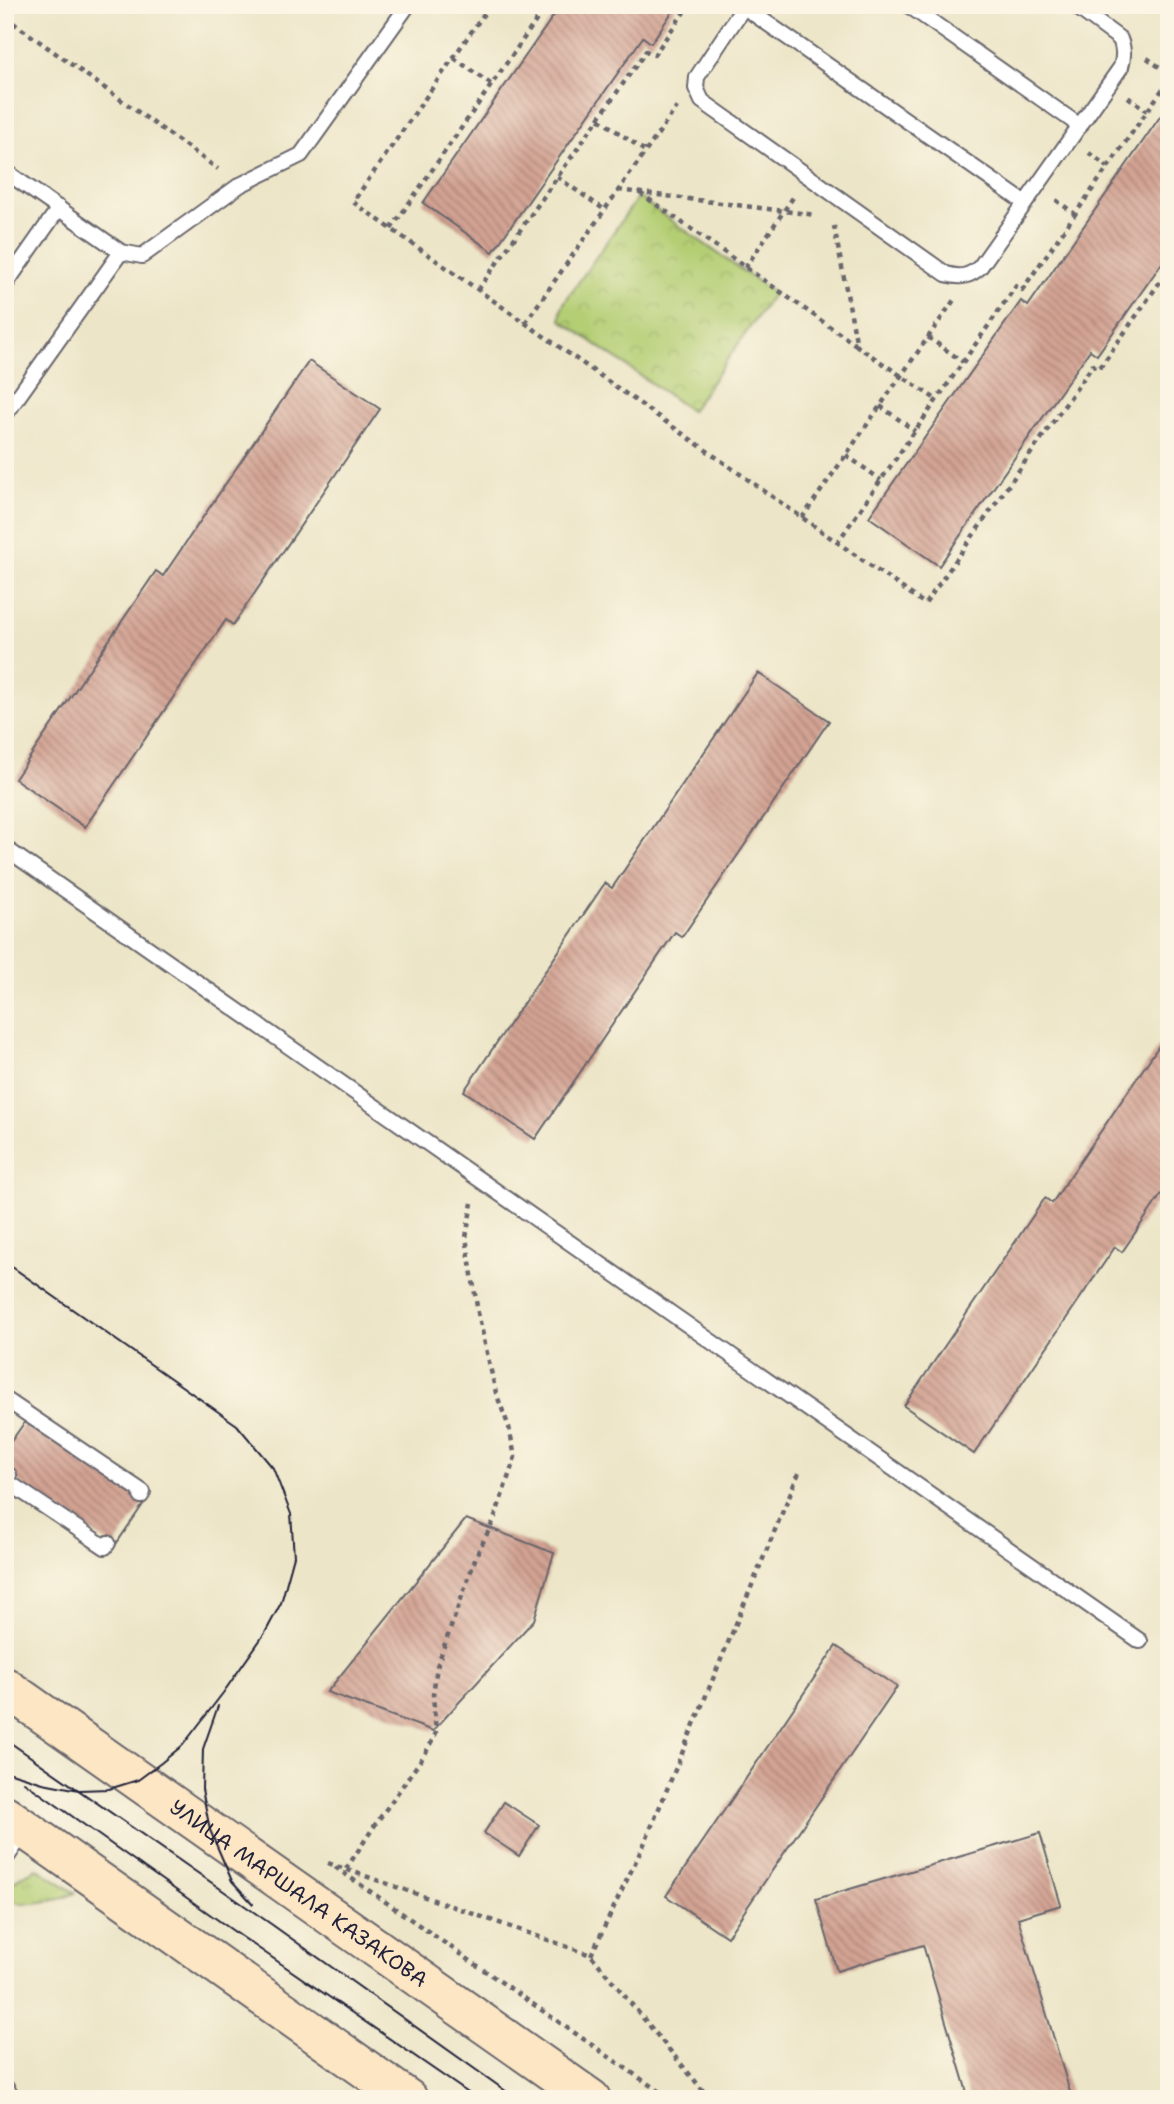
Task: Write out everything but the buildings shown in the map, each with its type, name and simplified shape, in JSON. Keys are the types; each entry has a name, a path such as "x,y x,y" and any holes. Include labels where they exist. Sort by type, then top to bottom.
{"main road":[{"name":"УЛИЦА МАРШАЛА КАЗАКОВА","path":"5,1687 591,2099"},
{"path":"12,1835 408,2099"}],"lane":[{"path":"5,171 121,252 142,256 240,185 300,155 408,5"},
{"path":"908,5 1080,126"},
{"path":"1025,203 745,6 697,77 698,94 707,106 946,274 964,277 973,274 980,267 1080,126 1121,66 1124,57 1120,39 1074,5"},
{"path":"5,285 59,208"},
{"path":"5,415 121,252"},
{"path":"5,848 1140,1641"},
{"path":"5,1399 68,1444 143,1492 141,1496"},
{"path":"9,1475 5,1480 79,1526 105,1548 108,1543"},
{"path":"5,2086 13,2099"}],"path":[{"path":"97,5 103,10 120,11 125,5"},
{"path":"491,5 353,202 925,604 1093,365 1099,369 1169,269"},
{"path":"478,290 646,51 654,55 689,5"},
{"path":"391,229 547,6"},
{"path":"5,17 240,185"},
{"path":"454,58 492,85"},
{"path":"525,323 697,77"},
{"path":"837,543 1016,286 1021,290 1169,80"},
{"path":"598,119 645,151"},
{"path":"557,177 605,210"},
{"path":"746,268 807,177"},
{"path":"618,190 820,215"},
{"path":"639,192 937,400"},
{"path":"833,217 857,346"},
{"path":"802,518 973,274"},
{"path":"928,337 963,362"},
{"path":"880,406 915,430"},
{"path":"846,454 881,480"},
{"path":"346,1869 425,1754 436,1733 433,1695 437,1667 477,1554 494,1520 514,1457 509,1427 496,1393 478,1313 466,1237 476,1178"},
{"path":"591,1955 645,1842 800,1470"},
{"path":"670,2099 328,1863 591,1955 710,2099"},
{"path":"325,2099 338,2096"}],"green space":[{"path":"638,197 774,293 691,411 561,320 564,303"},
{"path":"37,1868 75,1893 40,1902 20,1903 5,1899 12,1884"}],"tram line":[{"path":"5,1262 237,1425 273,1468 291,1514 294,1556 281,1603 265,1633 183,1745 161,1763 138,1780 109,1789 79,1790 11,1773"},
{"path":"218,1706 203,1749 202,1789 210,1830 232,1881 253,1904"},
{"path":"5,1739 517,2099"},
{"path":"24,1782 477,2099"}]}
